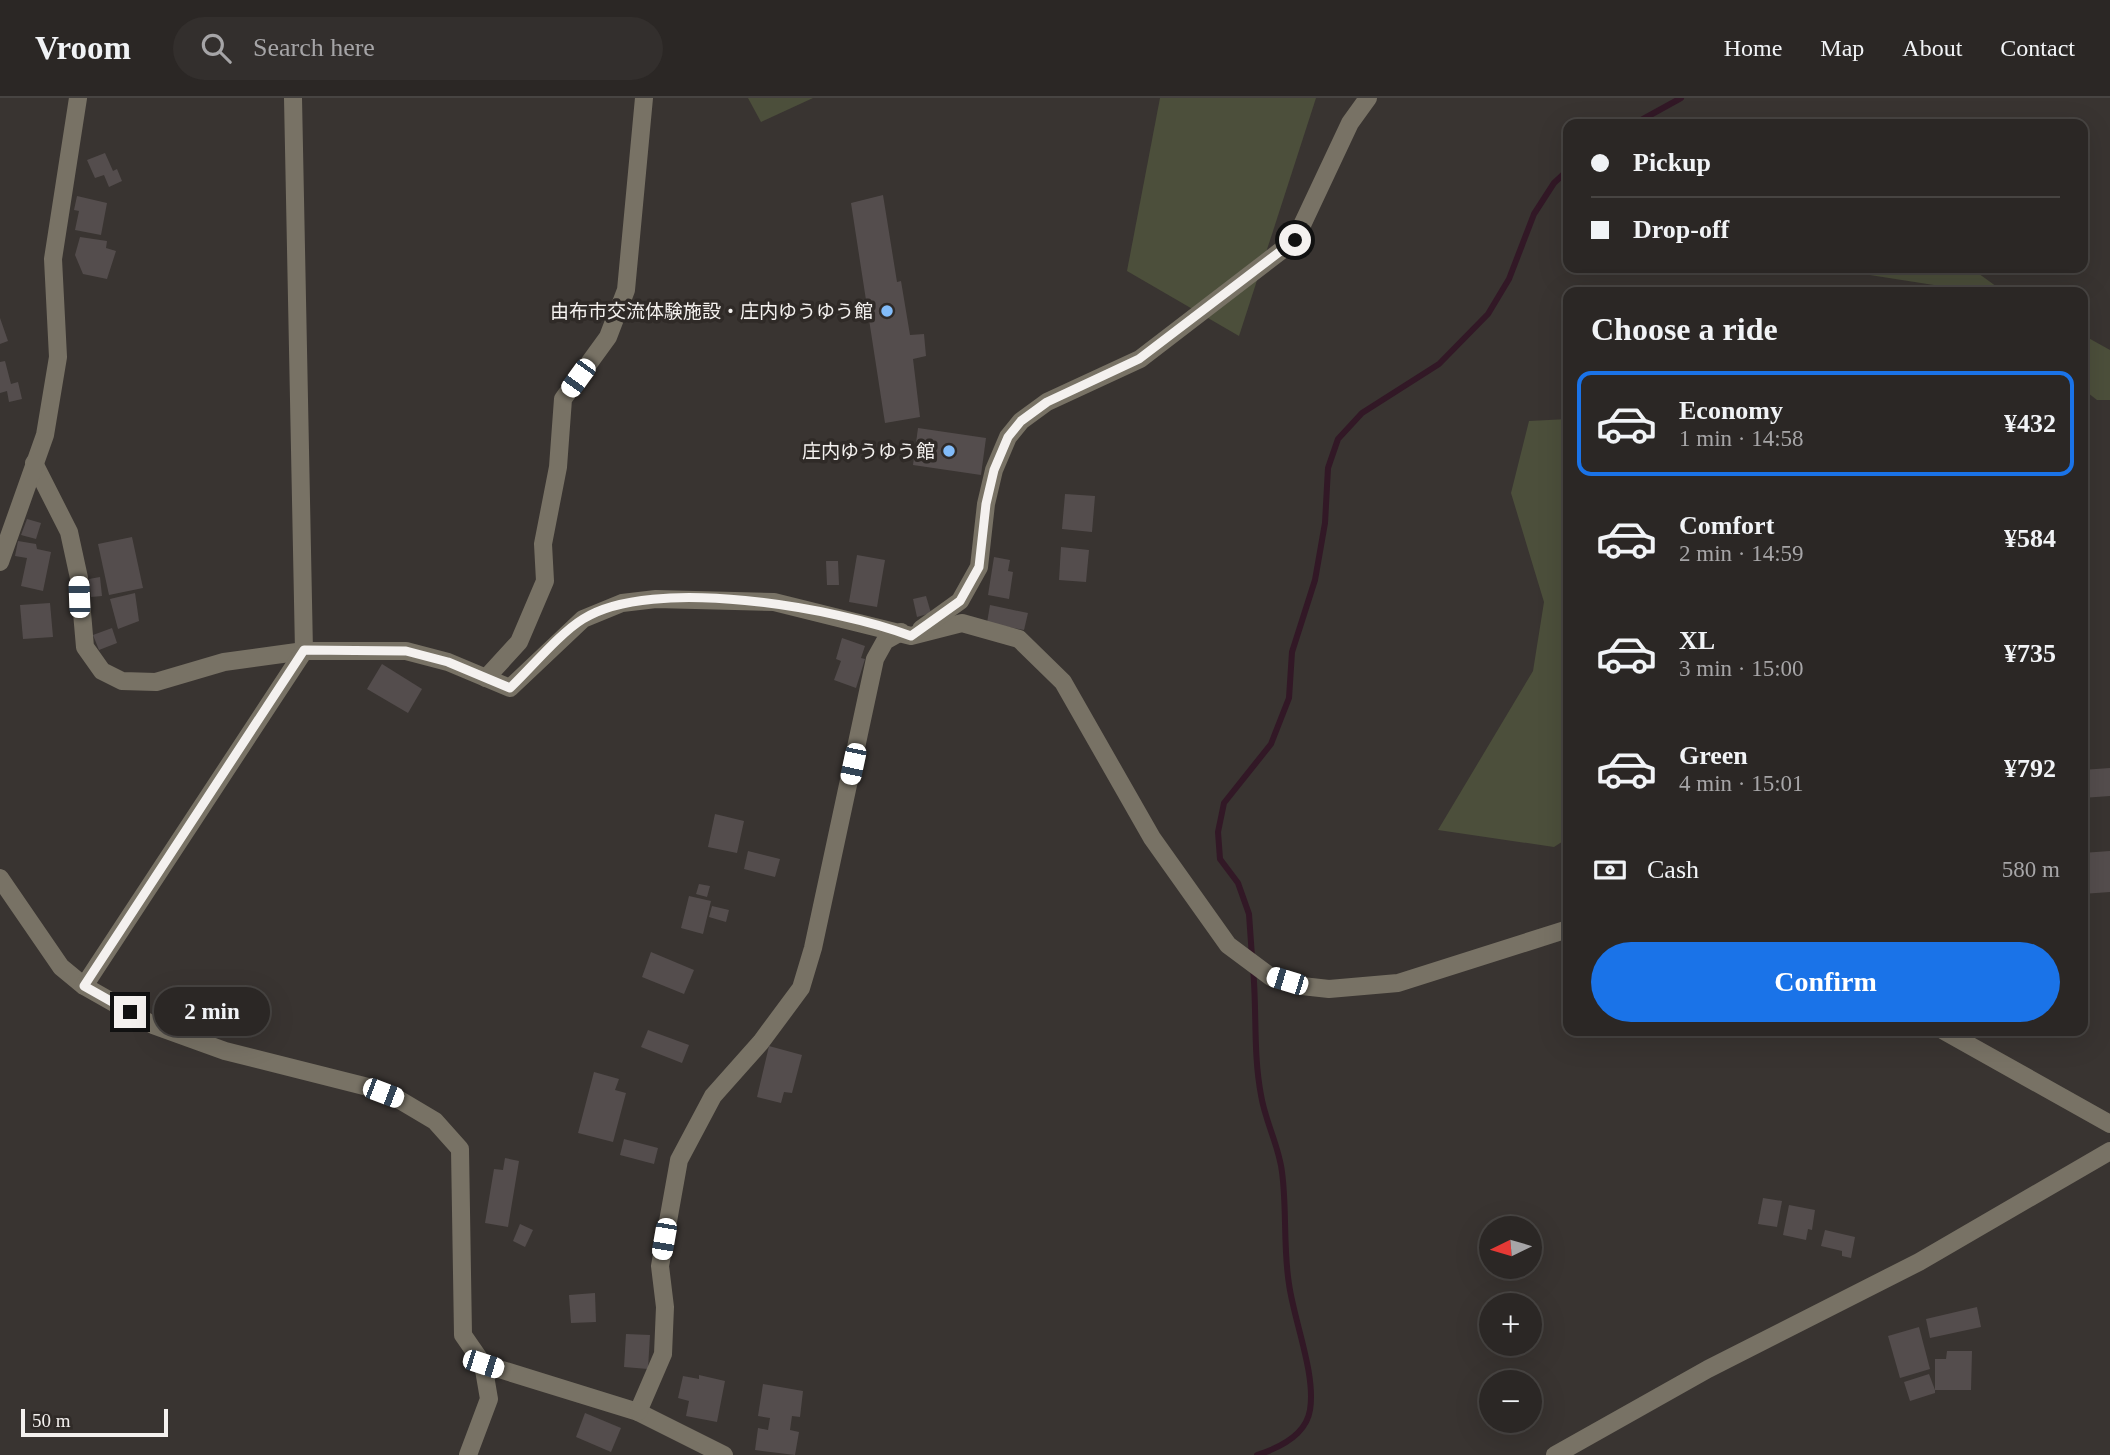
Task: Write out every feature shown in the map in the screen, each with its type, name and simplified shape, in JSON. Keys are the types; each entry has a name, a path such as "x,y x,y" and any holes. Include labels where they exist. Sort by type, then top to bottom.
{"street":[{"path":"0,562 45,435 58,357 53,259 78,98"},
{"path":"84,986 304,650 293,98"},
{"path":"486,678 519,642 545,581 543,544 558,467 564,399 608,337 626,290 644,98"},
{"path":"34,463 69,531 79,578 85,647 102,671 122,681 156,682 224,662 304,650 406,651 448,662 510,688 583,619 622,603 656,598 774,602 906,634 960,601 979,567 986,504 994,470 1008,437 1021,421 1047,402 1139,359 1295,240 1350,123 1368,98"},
{"path":"638,1412 663,1354 665,1307 660,1265 678,1160 713,1097 761,1042 801,988 813,948 875,659 885,641 962,623 1019,639 1063,682 1152,838 1228,945 1271,977 1302,986 1329,989 1398,984 1563,931"},
{"path":"0,878 61,967 84,986 153,1025 225,1051 368,1087 398,1099 435,1121 460,1149 463,1335 483,1364 489,1399 468,1455"},
{"path":"1953,1036 2110,1124"},
{"path":"1555,1455 1709,1369 1919,1262 2110,1151"},
{"path":"483,1364 638,1412 724,1455"}],"green space":[{"path":"748,98 813,98 761,122"},
{"path":"1160,98 1316,98 1239,336 1127,271"},
{"path":"1857,273 1978,273 1997,287 1947,287"},
{"path":"2088,338 2110,350 2110,400 2097,400 2088,393"},
{"path":"1563,419 1563,841 1554,847 1438,830 1533,671 1544,602 1511,493 1529,421"}],"building":[{"path":"105,153 113,171 117,169 122,181 109,187 104,175 95,178 87,160"},
{"name":"由布市交流体験施設・庄内ゆうゆう館","path":"883,195 897,282 901,281 910,335 924,334 926,356 913,359 920,417 885,423 851,203"},
{"path":"77,196 107,203 101,235 75,230 79,211 74,210"},
{"path":"80,237 107,241 106,248 116,251 107,279 83,274 75,255"},
{"path":"0,318 8,341 0,344"},
{"path":"5,361 11,384 18,382 22,399 9,402 7,391 0,393 0,362"},
{"name":"庄内ゆうゆう館","path":"918,428 986,438 981,475 913,465"},
{"path":"1065,494 1095,496 1092,532 1062,529"},
{"path":"27,519 41,523 36,539 21,535"},
{"path":"132,537 143,588 109,595 98,544"},
{"path":"18,541 36,544 37,549 51,552 43,591 21,586 27,558 15,556"},
{"path":"1061,547 1089,550 1086,582 1059,580"},
{"path":"857,555 885,560 877,607 849,602"},
{"path":"994,557 1010,560 1008,571 1013,572 1009,599 988,595"},
{"path":"826,561 838,561 839,585 827,585"},
{"path":"100,577 102,596 91,597 89,579"},
{"path":"135,593 139,621 118,629 110,599"},
{"path":"926,596 931,613 917,617 913,599"},
{"path":"50,603 53,637 23,639 20,605"},
{"path":"990,605 1028,613 1024,630 987,623"},
{"path":"112,628 117,643 99,650 93,635"},
{"path":"842,638 865,646 861,658 865,659 856,688 834,680 841,661 836,659"},
{"path":"382,664 422,689 408,713 367,689"},
{"path":"2110,768 2110,796 2088,798 2088,770"},
{"path":"715,814 744,821 737,853 708,847"},
{"path":"748,851 780,859 775,877 744,869"},
{"path":"2110,851 2110,892 2088,894 2088,853"},
{"path":"699,884 710,886 707,897 696,894"},
{"path":"689,896 711,901 703,934 681,928"},
{"path":"712,906 729,910 726,922 709,917"},
{"path":"651,952 694,970 684,994 642,977"},
{"path":"648,1030 689,1045 682,1063 641,1047"},
{"path":"769,1046 802,1055 792,1093 784,1092 781,1103 757,1097"},
{"path":"594,1072 619,1079 615,1090 626,1093 613,1142 578,1133"},
{"path":"624,1139 658,1148 654,1164 620,1155"},
{"path":"505,1158 519,1161 508,1227 485,1223 494,1169 503,1170"},
{"path":"1763,1198 1782,1201 1777,1227 1758,1224"},
{"path":"1789,1205 1815,1210 1812,1230 1808,1229 1806,1240 1783,1235"},
{"path":"520,1224 533,1230 525,1247 513,1241"},
{"path":"1825,1230 1855,1237 1851,1258 1842,1256 1842,1251 1821,1246"},
{"path":"595,1293 596,1322 571,1323 569,1295"},
{"path":"1977,1307 1981,1327 1930,1338 1926,1319"},
{"path":"1919,1327 1930,1369 1900,1378 1888,1336"},
{"path":"626,1334 650,1335 648,1369 624,1367"},
{"path":"1947,1351 1972,1351 1971,1390 1935,1390 1935,1359 1946,1359"},
{"path":"1929,1374 1935,1393 1910,1401 1904,1382"},
{"path":"699,1375 725,1381 717,1422 686,1416 689,1401 678,1398 683,1376 699,1379"},
{"path":"763,1384 803,1391 800,1417 792,1416 790,1430 799,1432 795,1455 755,1450 758,1428 768,1430 770,1418 758,1416"},
{"path":"585,1413 621,1428 611,1452 576,1437"}],"waterway":[{"path":"1643,119 1681,98"},
{"path":"1252,957 1249,914 1238,883 1220,859 1218,832 1224,803 1271,744 1289,698 1292,652 1315,580 1325,523 1328,468 1338,439 1362,413 1439,364 1488,314 1509,279 1534,214 1554,183 1563,175"},
{"path":"1253,968 1259,1079 1263,1105 1280,1162 1289,1284 1307,1364 1311,1396 1310,1410 1303,1427 1274,1449 1257,1455"}],"place":[{"name":"由布市交流体験施設・庄内ゆうゆう館","path":"887,311"},
{"name":"庄内ゆうゆう館","path":"949,451"}],"route":[{"path":"130,1012 84,986 304,650 406,651 448,662 510,688 583,619 622,603 656,598 774,602 911,636 960,601 979,567 986,504 994,470 1008,437 1021,421 1047,402 1139,359 1295,240"}]}
